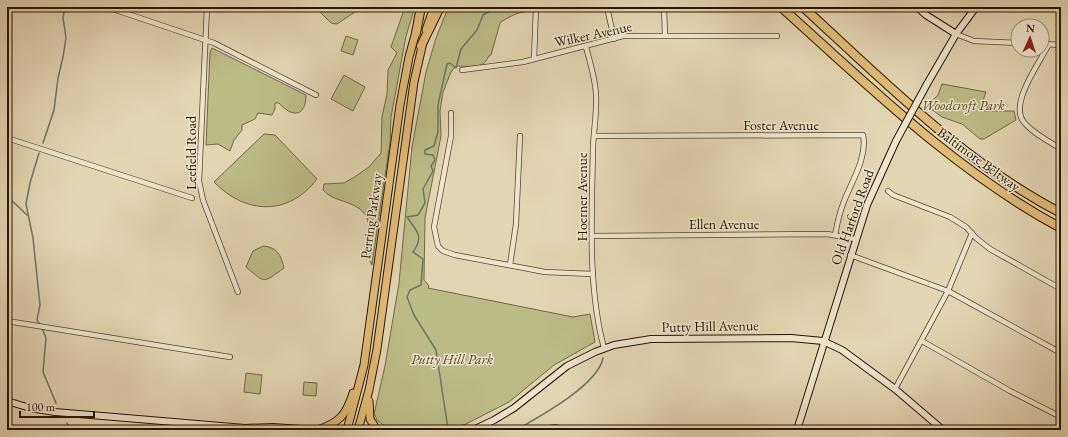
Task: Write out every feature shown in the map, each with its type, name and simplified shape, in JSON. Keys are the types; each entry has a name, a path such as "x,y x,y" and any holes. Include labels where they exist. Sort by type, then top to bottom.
{"highway":[{"path":"416,33 423,7"},
{"path":"421,46 440,7"},
{"name":"Baltimore Beltway","path":"781,7 936,145 988,184 1061,228"},
{"name":"Baltimore Beltway","path":"803,7 921,114 970,156 1021,190 1061,214"}],"main road":[{"name":"Perring Parkway","path":"358,430 370,390 377,349 414,82 421,46 434,7"},
{"name":"Perring Parkway","path":"347,430 364,365 400,105 416,33"},
{"path":"316,430 333,424 344,414 364,365"},
{"path":"370,390 370,420 377,430"}],"street":[{"path":"107,7 206,40 316,96"},
{"name":"Leefield Road","path":"208,7 199,182 203,200 238,292"},
{"path":"534,59 536,7"},
{"path":"607,7 614,39"},
{"path":"664,7 665,35"},
{"path":"917,7 926,15 956,34 974,41 1010,43"},
{"name":"Old Harford Road","path":"797,430 850,255 867,205 896,141 927,84 956,34 976,7"},
{"name":"Wilker Avenue","path":"462,70 523,62 566,50 586,47 635,35 778,36"},
{"path":"1050,44 1061,45"},
{"name":"Hoerner Avenue","path":"586,47 596,94 594,136 593,274 596,312 604,348"},
{"path":"1042,58 1022,95 1020,112 1024,121 1029,127 1061,149"},
{"path":"451,113 451,136 434,227 438,246 447,252 553,273 593,274"},
{"path":"510,265 516,224 520,136"},
{"name":"Foster Avenue","path":"594,136 864,136 864,144 860,162 843,205 835,235"},
{"path":"7,138 192,198"},
{"path":"888,191 950,217 966,227 986,246 1061,289"},
{"path":"895,389 948,291 972,233"},
{"name":"Ellen Avenue","path":"593,236 835,235 855,239"},
{"path":"850,255 948,291 1061,353"},
{"path":"7,321 230,357"},
{"name":"Putty Hill Avenue","path":"473,430 514,408 567,366 604,348 634,341 651,339 791,338 824,341 850,355 895,389 943,430"},
{"path":"922,341 1010,391 1061,417"},
{"path":"7,401 30,408 55,412 245,428 273,427 316,430"},
{"path":"536,430 549,427 566,430"},
{"path":"245,428 253,430"}],"green space":[{"path":"315,7 355,7 355,12 337,24 331,23"},
{"path":"405,7 415,7 406,36 391,117 390,142 372,265 367,253 369,227 367,217 359,209 332,197 323,190 324,184 344,183 353,178 369,167 381,153 382,117 387,94 388,70 397,53 391,47"},
{"name":"Putty Hill Park","path":"450,7 527,7 524,12 512,16 500,23 491,55 483,64 470,67 456,66 451,72 443,92 440,111 441,136 425,218 424,280 429,286 428,288 573,317 590,314 595,342 554,365 509,402 466,424 447,430 390,430 378,421 374,414 385,366 399,283 412,147 426,72 436,38"},
{"path":"346,36 358,40 353,55 341,51"},
{"path":"212,48 306,95 304,108 297,113 293,113 279,103 275,103 275,109 272,115 258,113 255,119 242,125 242,130 234,140 230,151 218,144 206,145 210,52"},
{"path":"344,75 365,87 353,111 331,99"},
{"name":"Woodcroft Park","path":"942,84 986,92 980,109 985,111 1014,111 1016,120 984,139 980,139 962,124 942,117 927,106 938,95"},
{"path":"264,134 275,135 317,179 306,191 294,200 281,205 267,207 240,201 226,193 214,182"},
{"path":"263,246 272,248 278,252 284,268 272,277 265,280 261,279 246,267 253,251"},
{"path":"246,373 262,375 260,394 244,392"},
{"path":"304,382 317,383 316,396 303,395"}],"waterway":[{"path":"43,143 54,110 58,78 63,57 66,38 63,18 65,7"},
{"path":"448,429 436,350 414,315 407,297 410,290 421,285 423,259 413,252 417,246 419,237 418,233 407,217 418,215 425,203 423,189 433,171 431,166 435,160 433,155 425,154 425,150 434,146 438,132 438,105 447,64 450,63 456,68 461,49 477,30 483,15 497,7"},
{"path":"39,153 30,183 26,204 33,238 40,305 37,320 40,325"},
{"path":"7,196 27,215"},
{"path":"42,328 46,338 43,372 56,403"},
{"path":"516,430 552,409 579,389 591,379 599,368 603,358"},
{"path":"67,423 70,430"}]}
